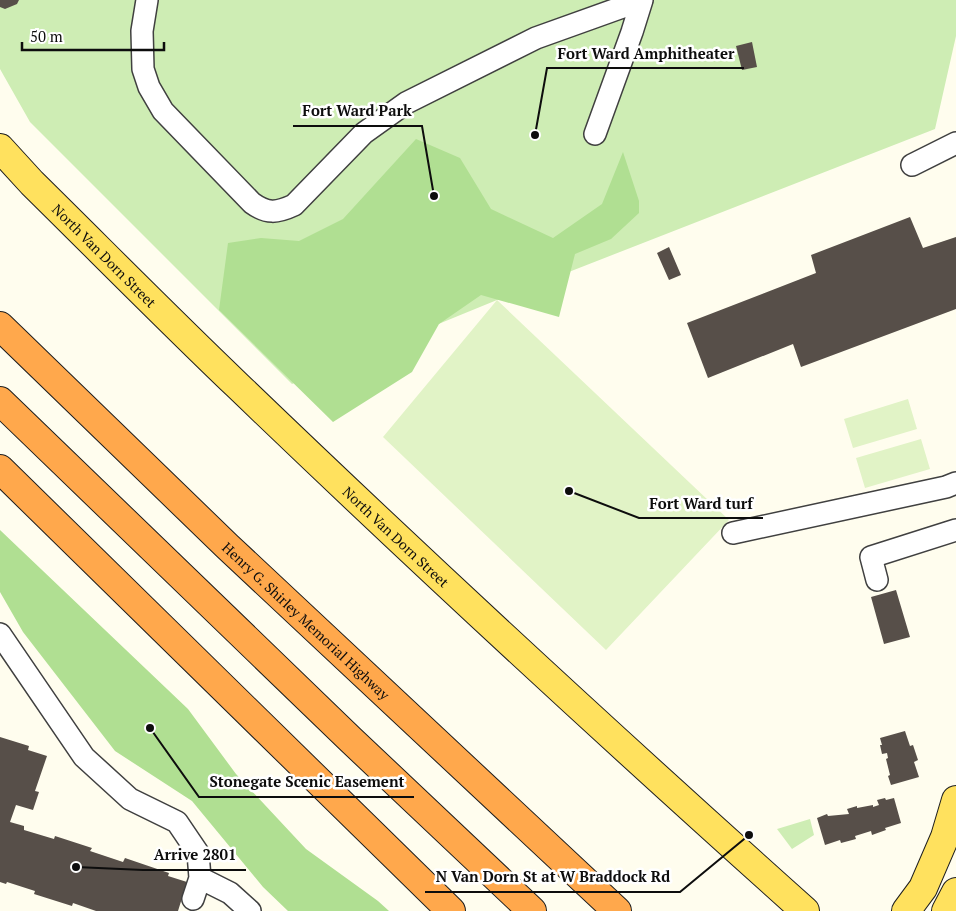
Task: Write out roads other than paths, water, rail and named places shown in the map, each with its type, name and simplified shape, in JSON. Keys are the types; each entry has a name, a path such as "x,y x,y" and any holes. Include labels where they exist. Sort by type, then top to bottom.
{"highway":[{"path":"0,320 42,366"},
{"name":"Henry G. Shirley Memorial Highway","path":"0,326 228,546 617,911"},
{"path":"0,401 350,739 532,911"},
{"path":"0,469 116,585 451,911"},
{"path":"0,484 116,585"}],"main road":[{"name":"North Van Dorn Street","path":"0,148 98,249 315,460 646,768 805,911"},
{"path":"906,911 922,888 945,837 956,800"},
{"path":"946,911 956,892"}],"lane":[{"path":"147,0 142,31 143,69 149,87 163,111 252,203 261,209 270,211 283,210 294,205 364,133 406,103 536,38 642,0"},
{"path":"594,134 642,0"},
{"path":"912,165 956,143"},
{"path":"733,533 946,487 956,483"},
{"path":"877,580 871,557 956,530"},
{"path":"0,634 84,757 130,799 177,822 198,853 200,878 193,900"},
{"path":"200,878 230,893 250,911"}],"place":[{"name":"Fort Ward Amphitheater","path":"535,135"},
{"name":"Fort Ward Park","path":"434,196"},
{"name":"Fort Ward turf","path":"569,491"},
{"name":"Stonegate Scenic Easement","path":"150,728"},
{"name":"N Van Dorn St at W Braddock Rd","path":"749,835"},
{"name":"Arrive 2801","path":"76,867"}]}
